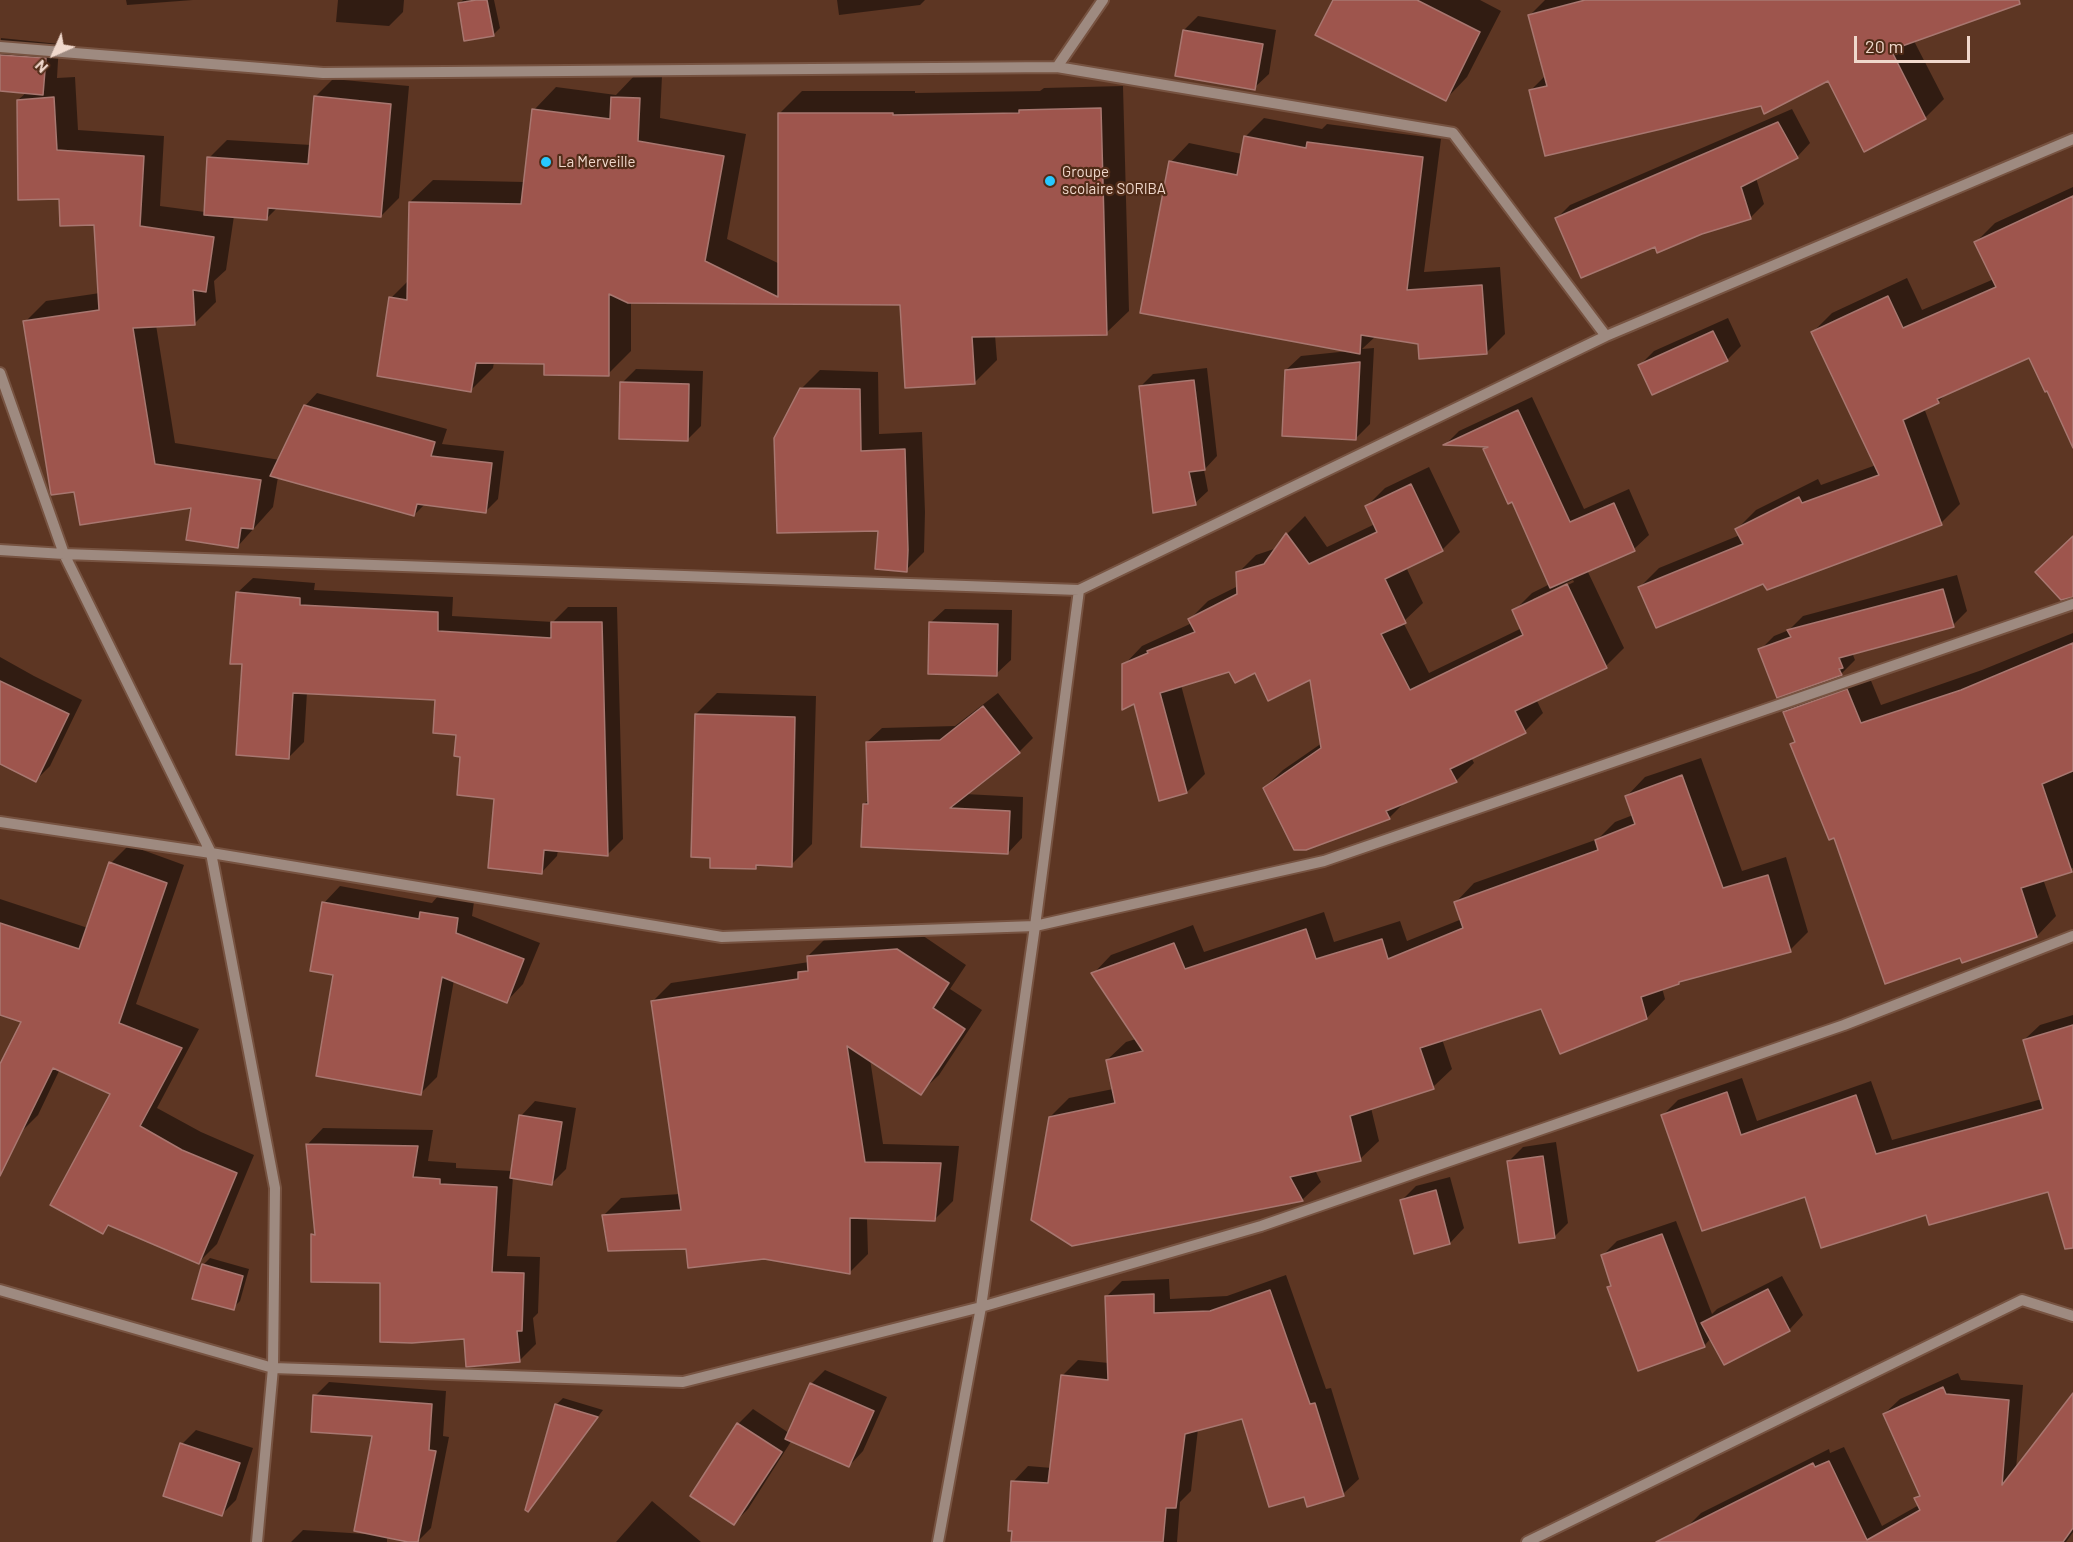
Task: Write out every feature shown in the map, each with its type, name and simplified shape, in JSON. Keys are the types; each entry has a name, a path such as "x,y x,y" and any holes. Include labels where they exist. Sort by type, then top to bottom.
{"street":[{"path":"1057,68 1103,0"},
{"path":"0,46 323,73 1057,68 1453,133 1606,336"},
{"path":"0,549 64,555 1080,590 1606,336 2073,139"},
{"path":"0,374 64,555 210,853 275,1188 273,1368 257,1542"},
{"path":"938,1542 981,1306 1080,590"},
{"path":"0,822 210,853 722,937 1035,926 1324,861 2073,604"},
{"path":"0,1290 273,1368 683,1382 981,1306 1272,1222 1844,1025 2073,936"},
{"path":"1527,1542 2022,1300 2073,1316"}],"building":[{"path":"487,0 494,36 464,41 458,3"},
{"path":"1333,0 1417,0 1480,32 1446,101 1315,35"},
{"path":"1585,0 2019,0 2020,4 1891,50 1926,119 1864,152 1828,81 1764,114 1761,106 1545,156 1529,90 1547,86 1528,15"},
{"path":"1183,30 1263,44 1255,90 1175,76"},
{"path":"0,55 46,58 43,95 0,91"},
{"path":"314,96 391,104 381,217 268,208 267,220 204,215 207,157 308,164"},
{"path":"54,97 57,150 144,156 140,226 214,237 206,292 193,290 195,325 133,328 155,464 261,480 253,529 241,528 238,548 186,540 191,508 80,525 74,492 51,495 23,321 99,310 94,225 60,226 59,199 18,200 17,100"},
{"path":"611,97 640,98 638,141 724,156 705,261 778,297 778,113 893,113 893,115 1019,113 1019,110 1101,108 1107,335 972,337 975,384 905,388 900,305 628,303 609,294 609,376 544,375 544,364 476,363 471,392 377,376 389,297 407,300 409,202 521,204 532,109 610,119"},
{"path":"1778,122 1798,158 1741,187 1751,219 1702,234 1657,253 1655,247 1581,278 1555,218"},
{"path":"1244,136 1306,148 1307,142 1423,157 1407,290 1482,285 1487,354 1419,359 1418,344 1361,335 1360,354 1140,313 1169,161 1237,175"},
{"path":"2073,196 2073,448 2029,358 1937,399 1939,403 1903,420 1942,525 1767,590 1763,584 1656,628 1638,587 1743,544 1735,529 1799,497 1802,503 1879,475 1811,332 1888,296 1903,328 1996,287 1974,242"},
{"path":"1713,331 1728,361 1652,395 1638,365"},
{"path":"1360,362 1356,440 1282,436 1285,370"},
{"path":"1194,380 1205,470 1189,472 1196,505 1153,513 1139,386"},
{"path":"620,382 689,384 688,441 619,439"},
{"path":"800,388 860,389 861,451 905,449 907,572 875,569 878,531 777,533 774,438"},
{"path":"304,405 435,442 431,456 492,463 486,513 417,504 414,516 270,476"},
{"path":"1518,410 1570,522 1614,503 1635,551 1550,588 1512,502 1508,504 1483,449 1488,447 1443,445"},
{"path":"1411,484 1443,551 1385,579 1406,623 1381,634 1410,690 1523,635 1512,610 1567,584 1607,668 1515,711 1526,733 1450,769 1457,782 1386,811 1390,819 1306,850 1294,850 1263,788 1321,748 1310,680 1268,701 1255,673 1235,683 1229,672 1160,693 1187,793 1159,801 1134,704 1122,710 1122,664 1148,653 1147,651 1195,632 1188,619 1237,594 1236,572 1264,564 1286,533 1309,564 1377,532 1365,506"},
{"path":"2073,536 2073,597 2061,600 2035,572"},
{"path":"1943,589 1954,627 1839,658 1843,668 1839,669 1842,675 1777,698 1758,649 1791,637 1787,630"},
{"path":"236,592 300,598 300,605 438,612 438,631 551,638 551,622 602,622 608,856 544,850 542,874 488,868 494,799 457,795 460,757 454,756 456,735 433,733 435,700 293,693 289,759 236,755 242,664 230,664"},
{"path":"929,622 998,624 997,676 928,674"},
{"path":"2073,643 2073,771 2042,784 2072,872 2021,888 2037,937 1962,963 1960,958 1885,984 1834,838 1829,840 1790,744 1795,742 1783,712 1847,689 1861,723 1961,690"},
{"path":"0,681 69,714 36,782 0,764"},
{"path":"983,706 1020,753 950,808 1010,811 1008,854 861,847 863,804 868,804 866,742 940,740"},
{"path":"695,714 795,717 792,867 756,865 756,869 710,868 710,858 691,857"},
{"path":"1682,775 1723,888 1768,875 1791,952 1679,982 1679,984 1641,997 1647,1019 1560,1054 1541,1009 1420,1048 1434,1089 1350,1116 1361,1161 1290,1177 1303,1201 1072,1246 1031,1220 1049,1117 1115,1103 1106,1060 1143,1051 1091,973 1174,943 1185,969 1306,929 1316,959 1382,939 1388,959 1463,928 1454,902 1598,850 1595,840 1635,824 1625,796"},
{"path":"109,862 167,883 119,1023 182,1048 140,1126 182,1150 237,1173 199,1264 108,1225 103,1234 50,1205 110,1094 53,1068 0,1176 0,1064 21,1022 0,1015 0,923 79,949"},
{"path":"322,902 419,919 420,912 458,918 456,933 524,959 507,1003 442,977 421,1095 316,1076 333,975 310,971"},
{"path":"897,949 949,983 933,1008 965,1029 921,1095 847,1046 865,1162 941,1163 935,1221 850,1218 850,1274 764,1259 688,1268 686,1249 608,1251 602,1215 681,1210 651,1001 798,979 798,972 808,971 807,956"},
{"path":"2073,1025 2073,1248 2065,1249 2048,1192 1929,1225 1926,1215 1821,1248 1805,1197 1702,1231 1661,1115 1727,1092 1741,1135 1856,1095 1876,1154 2043,1109 2023,1040"},
{"path":"519,1115 562,1122 552,1185 510,1178"},
{"path":"306,1144 418,1146 413,1177 440,1179 440,1184 497,1187 492,1272 524,1273 522,1331 517,1331 520,1362 466,1367 464,1339 412,1343 380,1342 380,1283 311,1282 311,1234 315,1235"},
{"path":"1543,1156 1555,1238 1519,1243 1507,1161"},
{"path":"1436,1190 1450,1244 1414,1254 1400,1200"},
{"path":"1662,1234 1705,1347 1638,1371 1607,1287 1611,1286 1601,1255"},
{"path":"202,1264 243,1276 234,1310 192,1299"},
{"path":"1768,1289 1790,1331 1724,1365 1701,1323"},
{"path":"1270,1290 1310,1404 1315,1403 1344,1496 1307,1507 1304,1497 1269,1507 1242,1419 1185,1434 1176,1508 1166,1508 1163,1542 1011,1542 1012,1531 1008,1531 1011,1481 1048,1483 1061,1375 1108,1380 1105,1296 1154,1294 1154,1313 1210,1311"},
{"path":"810,1383 874,1411 849,1467 785,1439"},
{"path":"1943,1387 1946,1394 2009,1400 2002,1485 2073,1393 2073,1528 2063,1542 1656,1542 1813,1463 1815,1467 1829,1461 1867,1540 1920,1510 1914,1498 1920,1496 1883,1414"},
{"path":"313,1395 432,1404 429,1450 436,1451 418,1542 354,1531 372,1436 311,1432"},
{"path":"555,1404 598,1417 528,1512 525,1510"},
{"path":"737,1423 782,1452 734,1525 690,1496"},
{"path":"180,1443 240,1463 222,1516 163,1496"}],"place":[{"name":"La Merveille","path":"546,162"},
{"name":"Groupe scolaire SORIBA","path":"1050,181"}]}
